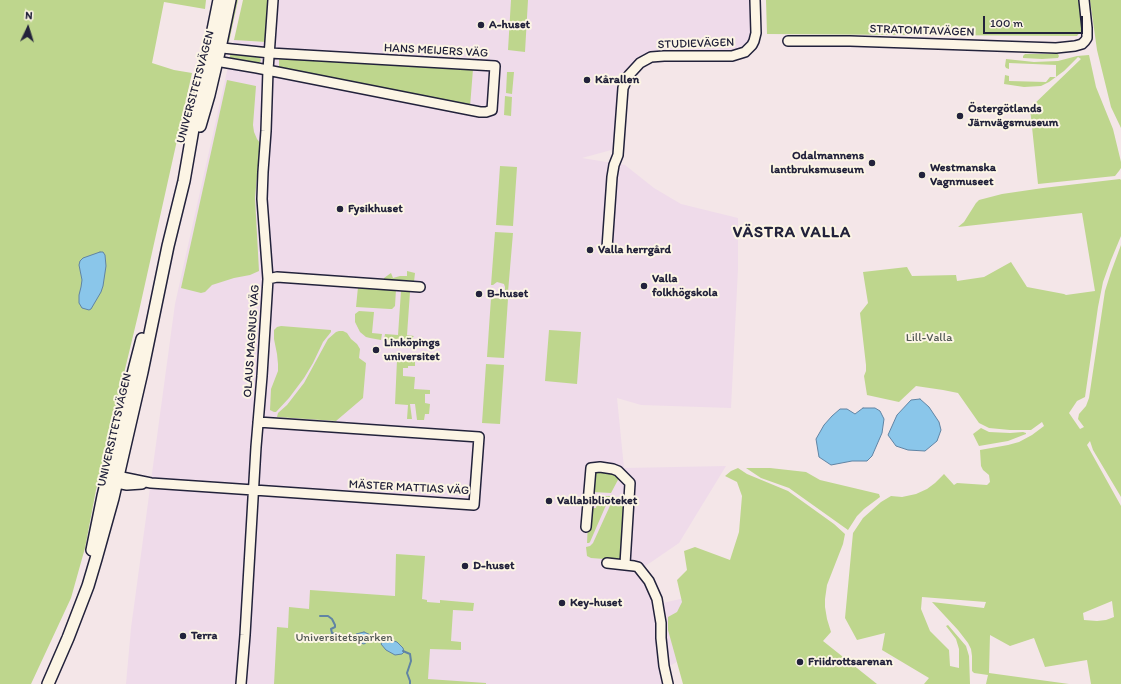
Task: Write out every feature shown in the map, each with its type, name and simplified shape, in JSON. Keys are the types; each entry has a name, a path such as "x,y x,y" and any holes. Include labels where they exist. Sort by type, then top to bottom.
{"main road":[{"name":"UNIVERSITETSVÄGEN","path":"215,47 219,0"},
{"name":"UNIVERSITETSVÄGEN","path":"48,684 88,586 96,560 112,479 142,372 168,246 184,181 209,95 212,60 215,47 230,0"}],"street":[{"name":"OLAUS MAGNUS VÄG","path":"241,684 268,278 262,199 273,0"},
{"name":"STUDIEVÄGEN","path":"607,248 612,177 614,165 618,155 623,88 629,75 640,63 651,57 732,56 744,52 752,45 756,33 755,0"},
{"name":"STRATOMTAVÄGEN","path":"788,41 850,41 1056,48 1071,47 1082,44 1087,38 1088,28 1084,0"},
{"name":"HANS MEIJERS VÄG","path":"212,60 473,110 486,112 492,110 495,66 270,52 215,47"},
{"path":"268,278 277,277 420,287"},
{"name":"MÄSTER MATTIAS VÄG","path":"112,479 127,485 151,483 474,505 479,437 258,422"},
{"path":"586,527 591,468 600,467 612,469 618,472 630,483 625,564"},
{"path":"607,563 625,564 638,567 649,581 657,599 661,623 664,666 668,684"}],"shaded area":[{"name":"Linköpings universitet","path":"276,0 751,0 751,37 743,48 736,51 641,57 634,62 623,75 619,85 615,149 582,158 625,165 654,188 681,204 738,218 738,269 731,408 641,405 617,398 624,468 726,466 679,543 644,567 654,580 663,603 702,594 711,644 660,671 662,684 126,684 131,628 175,304 234,40 273,43"}],"green space":[{"path":"0,0 206,0 205,9 164,2 152,63 174,70 192,73 139,311 96,490 85,548 71,598 31,684 0,684"},
{"path":"233,0 238,0 229,42 227,37"},
{"path":"243,0 269,0 266,42 234,40"},
{"path":"511,0 528,0 525,52 508,50"},
{"path":"766,0 1080,0 1083,29 1077,36 767,34"},
{"path":"1090,0 1121,0 1121,128 1111,107 1097,50"},
{"path":"231,52 257,55 260,57 261,61 256,65 229,60"},
{"path":"1025,54 1058,54 1059,56 1058,58 1042,59 1023,58"},
{"path":"1089,55 1096,87 1113,129 1121,162 1121,168 1115,176 1038,184 1030,108 1081,59 1078,57 1056,77 1056,65 1009,63 1009,69 1005,66 1006,59 1034,62 1058,61 1077,56"},
{"path":"279,56 473,69 470,107 279,70"},
{"path":"507,72 514,72 512,94 506,93"},
{"path":"1005,75 1009,76 1009,81 1046,82 1050,77 1056,77 1041,86 1024,87 1004,84"},
{"path":"227,80 256,86 253,125 254,132 260,143 255,198 259,271 250,275 212,285 205,292 201,293 181,288"},
{"path":"505,96 512,97 511,116 504,115"},
{"path":"500,166 517,167 513,226 496,225"},
{"name":"Lill-Valla","path":"1121,180 1121,236 1103,282 1085,397 1077,401 1069,413 1080,429 1084,427 1078,419 1079,414 1086,406 1089,398 1105,291 1121,245 1121,497 1093,450 1090,441 1087,445 1121,506 1121,684 1091,684 1087,660 1045,667 1034,638 1010,646 990,635 989,673 1069,684 986,684 988,675 974,673 972,671 971,649 968,643 932,602 984,608 986,602 922,597 921,609 930,631 949,650 950,666 959,668 959,649 956,639 946,626 948,625 966,646 969,656 970,684 924,684 929,678 882,650 885,633 857,640 845,618 853,533 863,518 881,502 891,496 902,497 916,494 927,489 944,474 954,485 957,483 987,485 990,482 989,475 981,466 980,450 1019,442 1044,426 1042,422 1031,430 989,428 979,423 958,393 943,390 916,386 899,402 867,395 864,376 866,365 860,313 868,303 863,272 907,267 912,276 956,275 957,281 984,277 1011,262 1027,287 1066,295 1095,291 1082,213 958,227 964,222 979,200 1002,194","holes":["1112,601 1114,617 1097,621 1084,620 1083,613"]},
{"path":"495,232 513,233 508,292 505,292 504,284 497,282 491,285"},
{"path":"407,271 415,273 414,282 384,280 384,278 391,273 393,278 407,276"},
{"path":"358,287 396,289 395,306 392,309 356,307"},
{"path":"401,291 410,292 407,335 414,336 413,339 407,341 384,340 385,334 398,335"},
{"path":"491,298 508,299 504,358 487,357"},
{"path":"359,311 374,312 372,333 382,334 381,340 366,337 360,332 355,322 355,314"},
{"path":"281,326 331,330 331,332 323,342 304,378 289,398 276,412 274,412 270,410 271,389 278,371 278,364 274,330"},
{"path":"549,330 581,332 577,384 545,381"},
{"path":"339,331 347,333 357,344 360,349 359,358 366,363 363,398 336,421 277,417 278,413 287,405 304,383 328,339"},
{"path":"397,360 415,361 415,366 403,368 403,376 415,377 414,389 430,390 430,394 425,394 425,403 430,404 429,414 425,414 424,420 417,420 415,404 410,404 412,419 407,419 408,405 395,404"},
{"path":"486,364 504,365 500,424 482,423"},
{"path":"981,428 989,432 1023,432 1026,434 1008,441 979,446 973,434"},
{"path":"738,468 747,474 788,491 834,524 845,534 843,544 827,585 825,607 831,632 823,641 877,684 683,684 668,630 668,617 677,612 682,602 677,580 687,570 684,551 695,547 730,560 739,532 742,496 737,482 725,476"},
{"path":"746,468 770,468 806,472 820,480 879,494 880,497 857,516 848,530 789,488 761,478"},
{"path":"599,469 620,476 611,493 592,492 594,473"},
{"path":"597,496 610,496 590,542 587,543 588,523 591,508 596,508"},
{"path":"614,497 624,497 620,558 617,560 591,558 587,556 586,547 593,543"},
{"name":"Universitetsparken","path":"396,554 425,556 422,599 427,600 427,602 440,603 440,600 474,603 473,611 453,610 451,641 461,642 461,650 430,649 428,679 486,684 274,684 277,627 288,628 289,607 309,609 310,590 395,596"}],"water":[{"path":"103,252 105,255 106,266 103,286 101,292 89,310 82,308 79,303 82,280 79,265 83,258"},
{"path":"920,399 929,407 939,422 941,430 937,441 925,451 908,450 896,446 888,435 897,415 911,400"},
{"path":"863,408 875,408 880,411 884,419 882,433 872,456 867,461 852,461 831,465 819,457 816,439 824,425 832,416 840,409 847,409 855,414"},
{"path":"364,632 375,637 364,644 350,639 356,634"},
{"path":"391,640 397,642 403,648 404,652 402,654 395,655 386,650 381,644 383,641"}],"waterway":[{"path":"320,616 328,616 332,619 335,625 335,627 331,629 332,633 352,639"},
{"path":"403,651 410,654 411,661 407,673 410,684"}],"place":[{"name":"A-huset","path":"481,25"},
{"name":"Kårallen","path":"587,80"},
{"name":"Östergötlands Järnvägsmuseum","path":"960,116"},
{"name":"Odalmannens lantbruksmuseum","path":"872,163"},
{"name":"Westmanska Vagnmuseet","path":"922,175"},
{"name":"Fysikhuset","path":"340,209"},
{"name":"Valla herrgård","path":"590,250"},
{"name":"Valla folkhögskola","path":"644,286"},
{"name":"B-huset","path":"479,294"},
{"name":"Linköpings universitet","path":"376,350"},
{"name":"Vallabiblioteket","path":"549,501"},
{"name":"D-huset","path":"465,566"},
{"name":"Key-huset","path":"562,603"},
{"name":"Terra","path":"183,636"},
{"name":"Friidrottsarenan","path":"800,662"}],"district":[{"name":"VÄSTRA VALLA","path":"792,233"}]}
